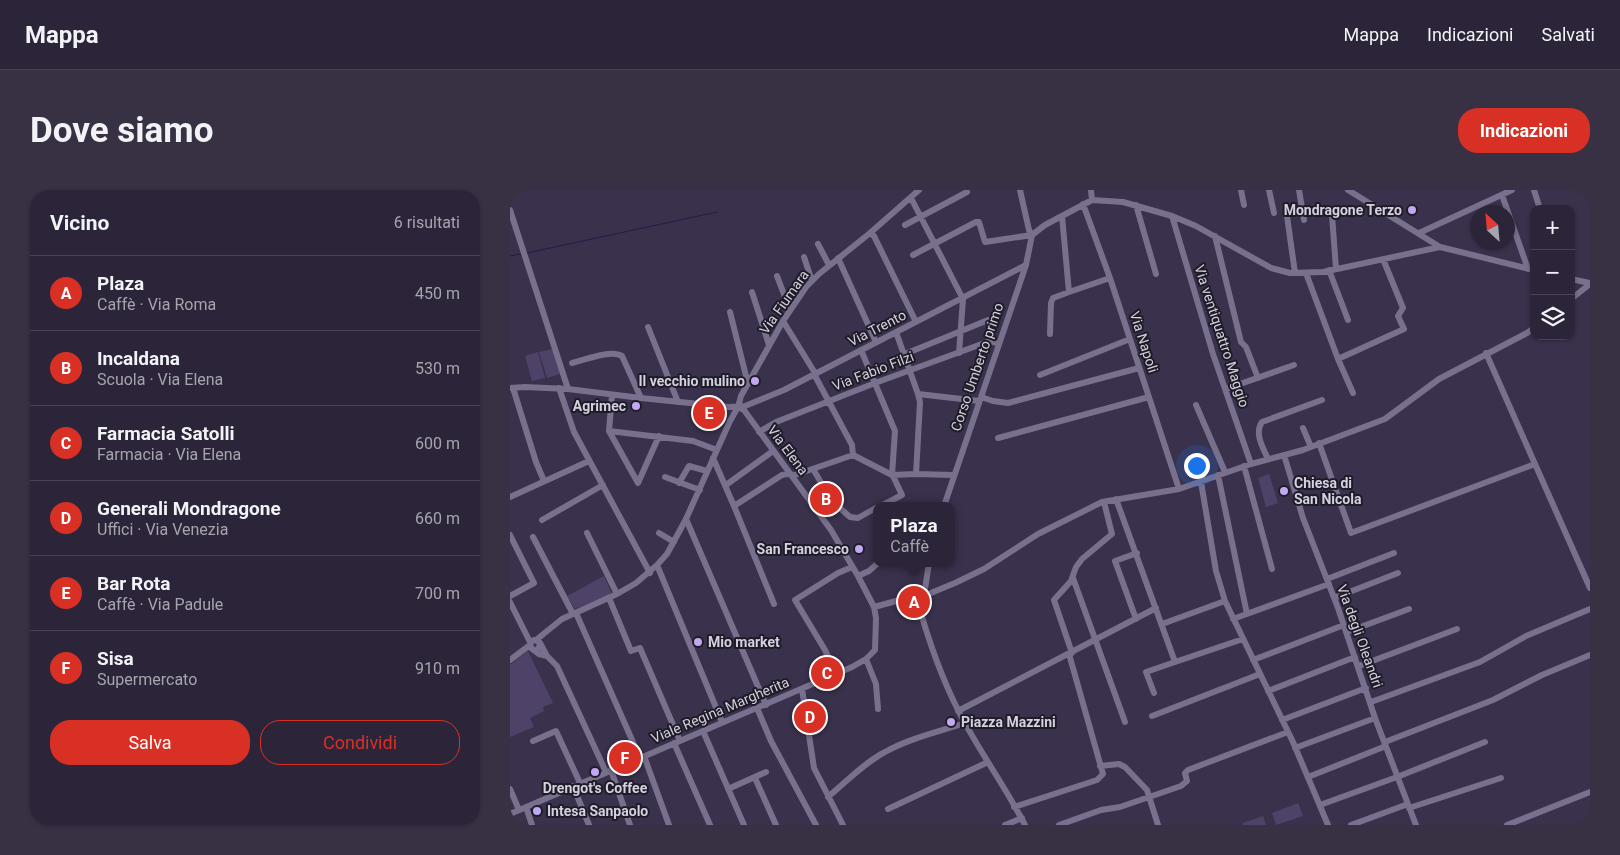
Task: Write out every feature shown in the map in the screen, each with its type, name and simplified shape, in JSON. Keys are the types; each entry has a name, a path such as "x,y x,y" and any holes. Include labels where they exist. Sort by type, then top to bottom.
{"street":[{"name":"Via Fiumara","path":"510,660 533,644 562,619 609,598 636,583 657,565 674,542 686,519 738,407 741,396 790,310 812,280 919,190"},
{"path":"1020,190 1029,230 1032,235"},
{"path":"1091,190 1092,200"},
{"path":"1241,190 1244,205"},
{"path":"1269,190 1274,213"},
{"path":"1299,190 1304,220"},
{"path":"1348,190 1440,247 1530,269"},
{"path":"1534,190 1539,205"},
{"path":"905,225 967,192"},
{"path":"1419,233 1507,192 1530,266"},
{"path":"911,198 963,299 960,353"},
{"path":"913,255 978,221 985,242 1032,235 1045,225 1092,200 1109,200 1136,205 1172,216 1196,226 1270,268 1295,273 1333,270 1440,247"},
{"name":"Via Napoli","path":"1083,204 1110,278 1179,489"},
{"path":"1136,205 1156,274"},
{"path":"510,210 568,389"},
{"path":"1332,215 1333,270 1348,320"},
{"path":"1062,216 1069,292"},
{"name":"Via ventiquattro Maggio","path":"1172,216 1248,465 1272,569"},
{"path":"1287,216 1295,273"},
{"path":"870,233 874,236 916,322"},
{"name":"Corso Umberto primo","path":"945,502 953,474 1026,265 1032,235"},
{"path":"1214,236 1240,342 1246,348 1258,378"},
{"path":"818,244 830,265"},
{"path":"804,257 812,280"},
{"path":"838,258 876,342"},
{"path":"1338,359 1404,329 1398,316 1403,308 1383,259"},
{"name":"Via Trento","path":"738,407 784,390 1026,265"},
{"path":"1306,273 1338,359 1353,393"},
{"path":"777,276 790,310"},
{"path":"1050,334 1051,303 1053,298 1110,278"},
{"path":"1575,280 1590,284"},
{"path":"1575,296 1590,284"},
{"path":"752,292 769,345"},
{"path":"730,312 748,384"},
{"path":"905,354 988,320"},
{"path":"783,321 815,374 852,445 853,456"},
{"path":"648,327 678,402"},
{"path":"874,608 936,592 972,575 1038,534 1104,502 1179,489 1248,465 1311,447 1385,419 1439,379 1530,331"},
{"path":"896,332 920,402 916,474"},
{"path":"1040,375 1130,339"},
{"name":"Via Fabio Filzi","path":"759,432 776,422 910,370 990,342 999,344"},
{"path":"861,350 894,431 892,475 902,495 889,502"},
{"path":"572,364 612,353 619,354 622,356 640,398"},
{"path":"1486,354 1590,588"},
{"path":"1226,389 1294,365"},
{"path":"918,394 1008,402 1139,368"},
{"path":"544,481 511,388 559,388 738,407"},
{"path":"559,388 574,432 650,572"},
{"path":"612,395 609,431 638,483 660,436"},
{"path":"998,438 1149,397"},
{"path":"1268,459 1259,436 1262,422 1322,400"},
{"path":"1196,405 1226,472"},
{"name":"Via Elena","path":"738,407 744,410 831,530 858,576 874,608 875,650 866,659"},
{"path":"1302,428 1311,447"},
{"path":"609,431 693,441 717,450"},
{"path":"1319,444 1351,533 1535,464"},
{"path":"726,485 773,451"},
{"name":"Via degli Oleandri","path":"1284,454 1303,518 1346,629 1397,777 1416,825"},
{"path":"734,506 782,475 795,475 853,456 892,475 953,474"},
{"path":"713,458 726,485 774,604"},
{"path":"510,497 589,460"},
{"path":"679,483 689,466 707,472"},
{"path":"813,470 832,501 850,517 858,518 873,510"},
{"path":"1218,476 1247,614"},
{"path":"665,477 700,490"},
{"path":"1201,482 1213,555 1225,602 1288,732 1328,825"},
{"path":"542,520 603,485"},
{"path":"1116,499 1175,662"},
{"path":"1014,807 1097,780 1103,774 1054,600 1067,586 1076,567 1082,560 1112,534 1104,502"},
{"path":"686,519 766,705"},
{"path":"659,533 674,542"},
{"path":"587,534 616,594"},
{"path":"510,535 534,583 510,596"},
{"path":"534,537 574,613 642,757 669,825"},
{"path":"1136,619 1115,562 1137,553"},
{"path":"1233,619 1394,553"},
{"path":"657,565 722,722"},
{"path":"836,674 825,650 796,600 838,573 852,567"},
{"path":"858,576 874,567"},
{"path":"919,596 925,589 929,567"},
{"path":"1334,598 1398,573"},
{"path":"1072,578 1126,722"},
{"path":"919,596 926,632 939,669 958,712 1025,825"},
{"path":"609,598 631,650 640,648 710,825"},
{"path":"510,602 533,644 557,666 609,771 630,825"},
{"path":"1162,624 1225,602"},
{"path":"958,712 1156,608"},
{"path":"1253,660 1409,609"},
{"path":"1371,702 1480,662 1526,636 1590,609"},
{"path":"1359,666 1457,629"},
{"path":"1154,693 1146,672 1243,639"},
{"path":"1308,777 1493,700 1542,675 1590,655"},
{"path":"1268,691 1355,657"},
{"path":"843,825 816,774 811,759 802,689 866,659 876,684 878,709"},
{"path":"1152,716 1260,674"},
{"path":"1282,720 1366,688"},
{"name":"Viale Regina Margherita","path":"510,814 802,689"},
{"path":"757,708 771,741 816,825"},
{"path":"1295,748 1376,718"},
{"path":"828,797 884,752 906,742 965,723"},
{"path":"533,741 556,731 580,783"},
{"path":"703,731 744,825"},
{"path":"1059,825 1101,810 1120,807 1185,784 1187,781 1185,774 1188,770 1288,732"},
{"path":"1320,806 1484,742"},
{"path":"888,808 988,762"},
{"path":"1100,766 1119,764 1125,767 1146,790 1158,825"},
{"path":"728,789 766,772"},
{"path":"755,778 776,825"},
{"path":"1351,825 1501,778"},
{"path":"573,786 589,825"},
{"path":"510,789 519,810"},
{"path":"1507,825 1590,792"},
{"path":"526,807 532,825"},
{"path":"1005,825 1022,818"}],"shaded area":[{"path":"552,349 560,374 547,378 539,352"},
{"path":"538,352 545,378 532,381 525,356"},
{"path":"1269,474 1278,503 1266,507 1258,478"},
{"path":"604,576 612,594 575,609 567,596"},
{"path":"528,651 553,703 543,707 544,711 530,718 534,727 510,737 510,665"},
{"path":"1298,803 1303,816 1276,825 1272,813"},
{"path":"1263,816 1266,825 1243,825 1243,823"}],"waterway":[{"path":"527,253 717,212"},
{"path":"510,256 521,254"}],"place":[{"name":"Mondragone Terzo","path":"1412,210"},
{"name":"Il vecchio mulino","path":"755,381"},
{"name":"Agrimec","path":"636,406"},
{"name":"Bar Rota","path":"709,413"},
{"name":"Chiesa di San Nicola","path":"1284,491"},
{"name":"Incaldana","path":"826,499"},
{"name":"San Francesco","path":"859,549"},
{"name":"Plaza","path":"914,602"},
{"name":"Mio market","path":"698,642"},
{"name":"Farmacia Satolli","path":"827,673"},
{"name":"Generali Mondragone","path":"810,717"},
{"name":"Piazza Mazzini","path":"951,722"},
{"name":"Sisa","path":"625,758"},
{"name":"Drengot's Coffee","path":"595,772"},
{"name":"Intesa Sanpaolo","path":"537,811"}]}
